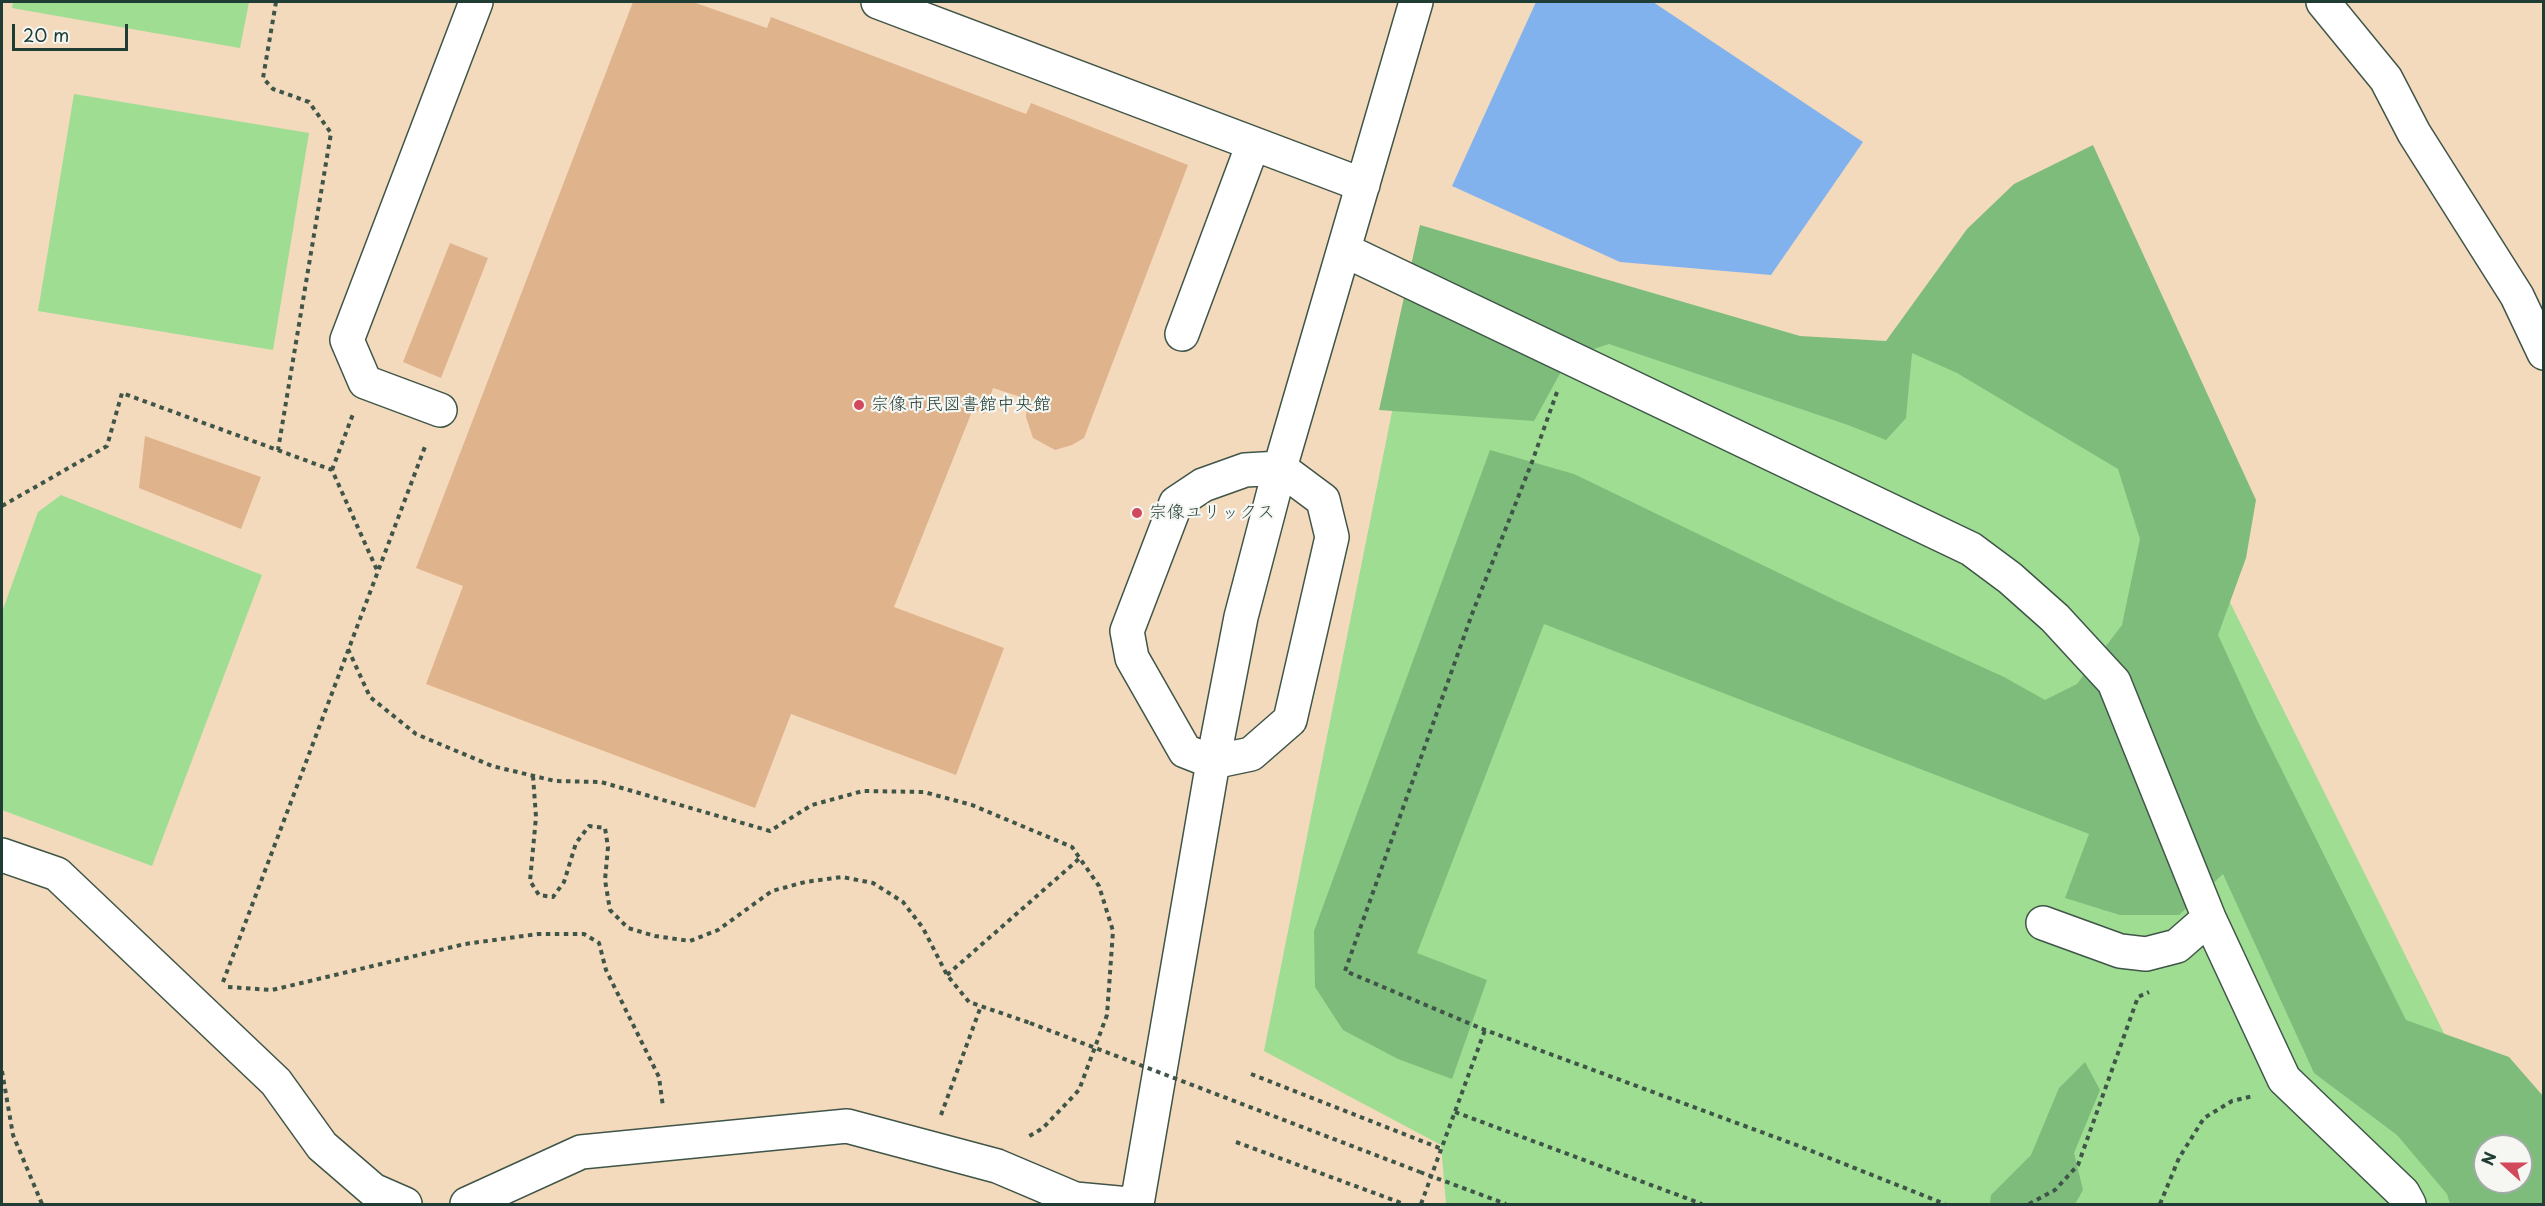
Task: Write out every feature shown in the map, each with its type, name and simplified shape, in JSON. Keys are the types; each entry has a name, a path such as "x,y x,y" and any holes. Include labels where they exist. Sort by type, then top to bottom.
{"street":[{"path":"440,410 366,382 347,340 476,2"},
{"path":"878,2 1363,184"},
{"path":"1137,1204 1213,762 1241,617 1280,468 1416,2"},
{"path":"2322,2 2386,79 2414,133 2517,296 2544,352"},
{"path":"1182,334 1253,144"},
{"path":"1344,250 1971,549 2048,611 2114,682 2209,918 2284,1079 2403,1193 2409,1204"},
{"path":"1280,468 1323,500 1332,537 1330,548 1290,720 1251,754 1213,762 1185,751 1132,658 1127,631 1176,503 1203,485 1245,470 1280,468"},
{"path":"2,855 57,874 276,1082 322,1146 373,1190 405,1204"},
{"path":"2043,922 2120,951 2146,954 2177,946 2209,918"},
{"path":"467,1204 581,1152 847,1126 984,1162 1075,1199 1129,1204"}],"path":[{"path":"276,2 262,78 273,89 309,102 331,133 278,450"},
{"path":"1569,357 1532,462 1472,614 1345,971 1485,1030 1799,1146 1945,1204"},
{"path":"366,382 332,470 377,570"},
{"path":"2,506 107,446 122,393 332,470"},
{"path":"440,410 377,570 222,986 272,990 465,944 538,934 584,934 599,943 606,970 658,1077 668,1144"},
{"path":"348,649 370,697 416,734 492,766 555,781 601,782 770,831 812,805 863,791 924,792 972,805 1072,847 1099,886 1113,931 1107,1015 1079,1090 1043,1128 984,1162"},
{"path":"533,776 537,817 530,881 539,895 553,897 564,882 576,843 589,826 605,828 608,847 605,880 610,909 628,928 656,936 690,941 718,930 772,891 805,882 842,876 873,883 903,902 923,928 947,975 969,1002 1030,1023 1506,1204"},
{"path":"947,975 1080,858"},
{"path":"2029,1204 2055,1190 2078,1165 2138,997 2158,988"},
{"path":"928,1148 981,1006"},
{"path":"1421,1204 1485,1030"},
{"path":"2,1071 13,1135 42,1204"},
{"path":"1251,1074 1442,1149"},
{"path":"2160,1204 2179,1158 2204,1118 2232,1101 2288,1084"},
{"path":"1455,1112 1702,1204"},
{"path":"1236,1142 1404,1204"}],"green space":[{"path":"13,2 249,2 240,48 12,8"},
{"path":"74,94 309,133 273,350 38,311"},
{"path":"2093,145 2256,500 2246,558 2218,635 2257,720 2406,1020 2509,1057 2543,1096 2543,1204 2450,1204 2447,1194 2397,1135 2314,1073 2223,874 2179,915 2120,915 2065,898 2089,834 1544,624 1417,953 1487,980 1452,1079 1398,1059 1343,1030 1315,987 1314,931 1490,450 1574,474 1839,602 2004,677 2045,700 2077,684 2122,625 2140,539 2118,469 1957,373 1912,353 1906,418 1886,440 1609,344 1569,357 1534,421 1379,410 1420,225 1800,336 1886,341 1967,229 2014,184"},
{"path":"2053,246 2494,1134 2473,1134 2473,1194 2507,1194 2525,1204 1446,1204 1441,1145 1264,1051 1425,247 1872,372"},
{"path":"61,495 262,575 152,866 2,810 2,612 38,512"},
{"path":"2085,1062 2100,1090 2074,1153 2083,1190 2075,1204 1990,1204 1991,1195 2031,1155 2059,1088"}],"water":[{"path":"1536,2 1653,2 1863,142 1771,275 1620,262 1452,186"}],"building":[{"path":"633,2 693,2 767,28 771,17 1026,114 1031,103 1188,165 1084,438 1072,445 1055,450 1033,438 1026,417 1027,399 993,388 984,414 973,409 894,607 1004,648 956,775 791,714 755,808 426,684 463,586 416,568"},
{"path":"450,243 488,258 441,378 403,362"},
{"path":"145,436 261,477 241,529 139,488"}],"place":[{"name":"宗像市民図書館中央館","path":"859,405"},
{"name":"宗像ユリックス","path":"1137,513"}]}
